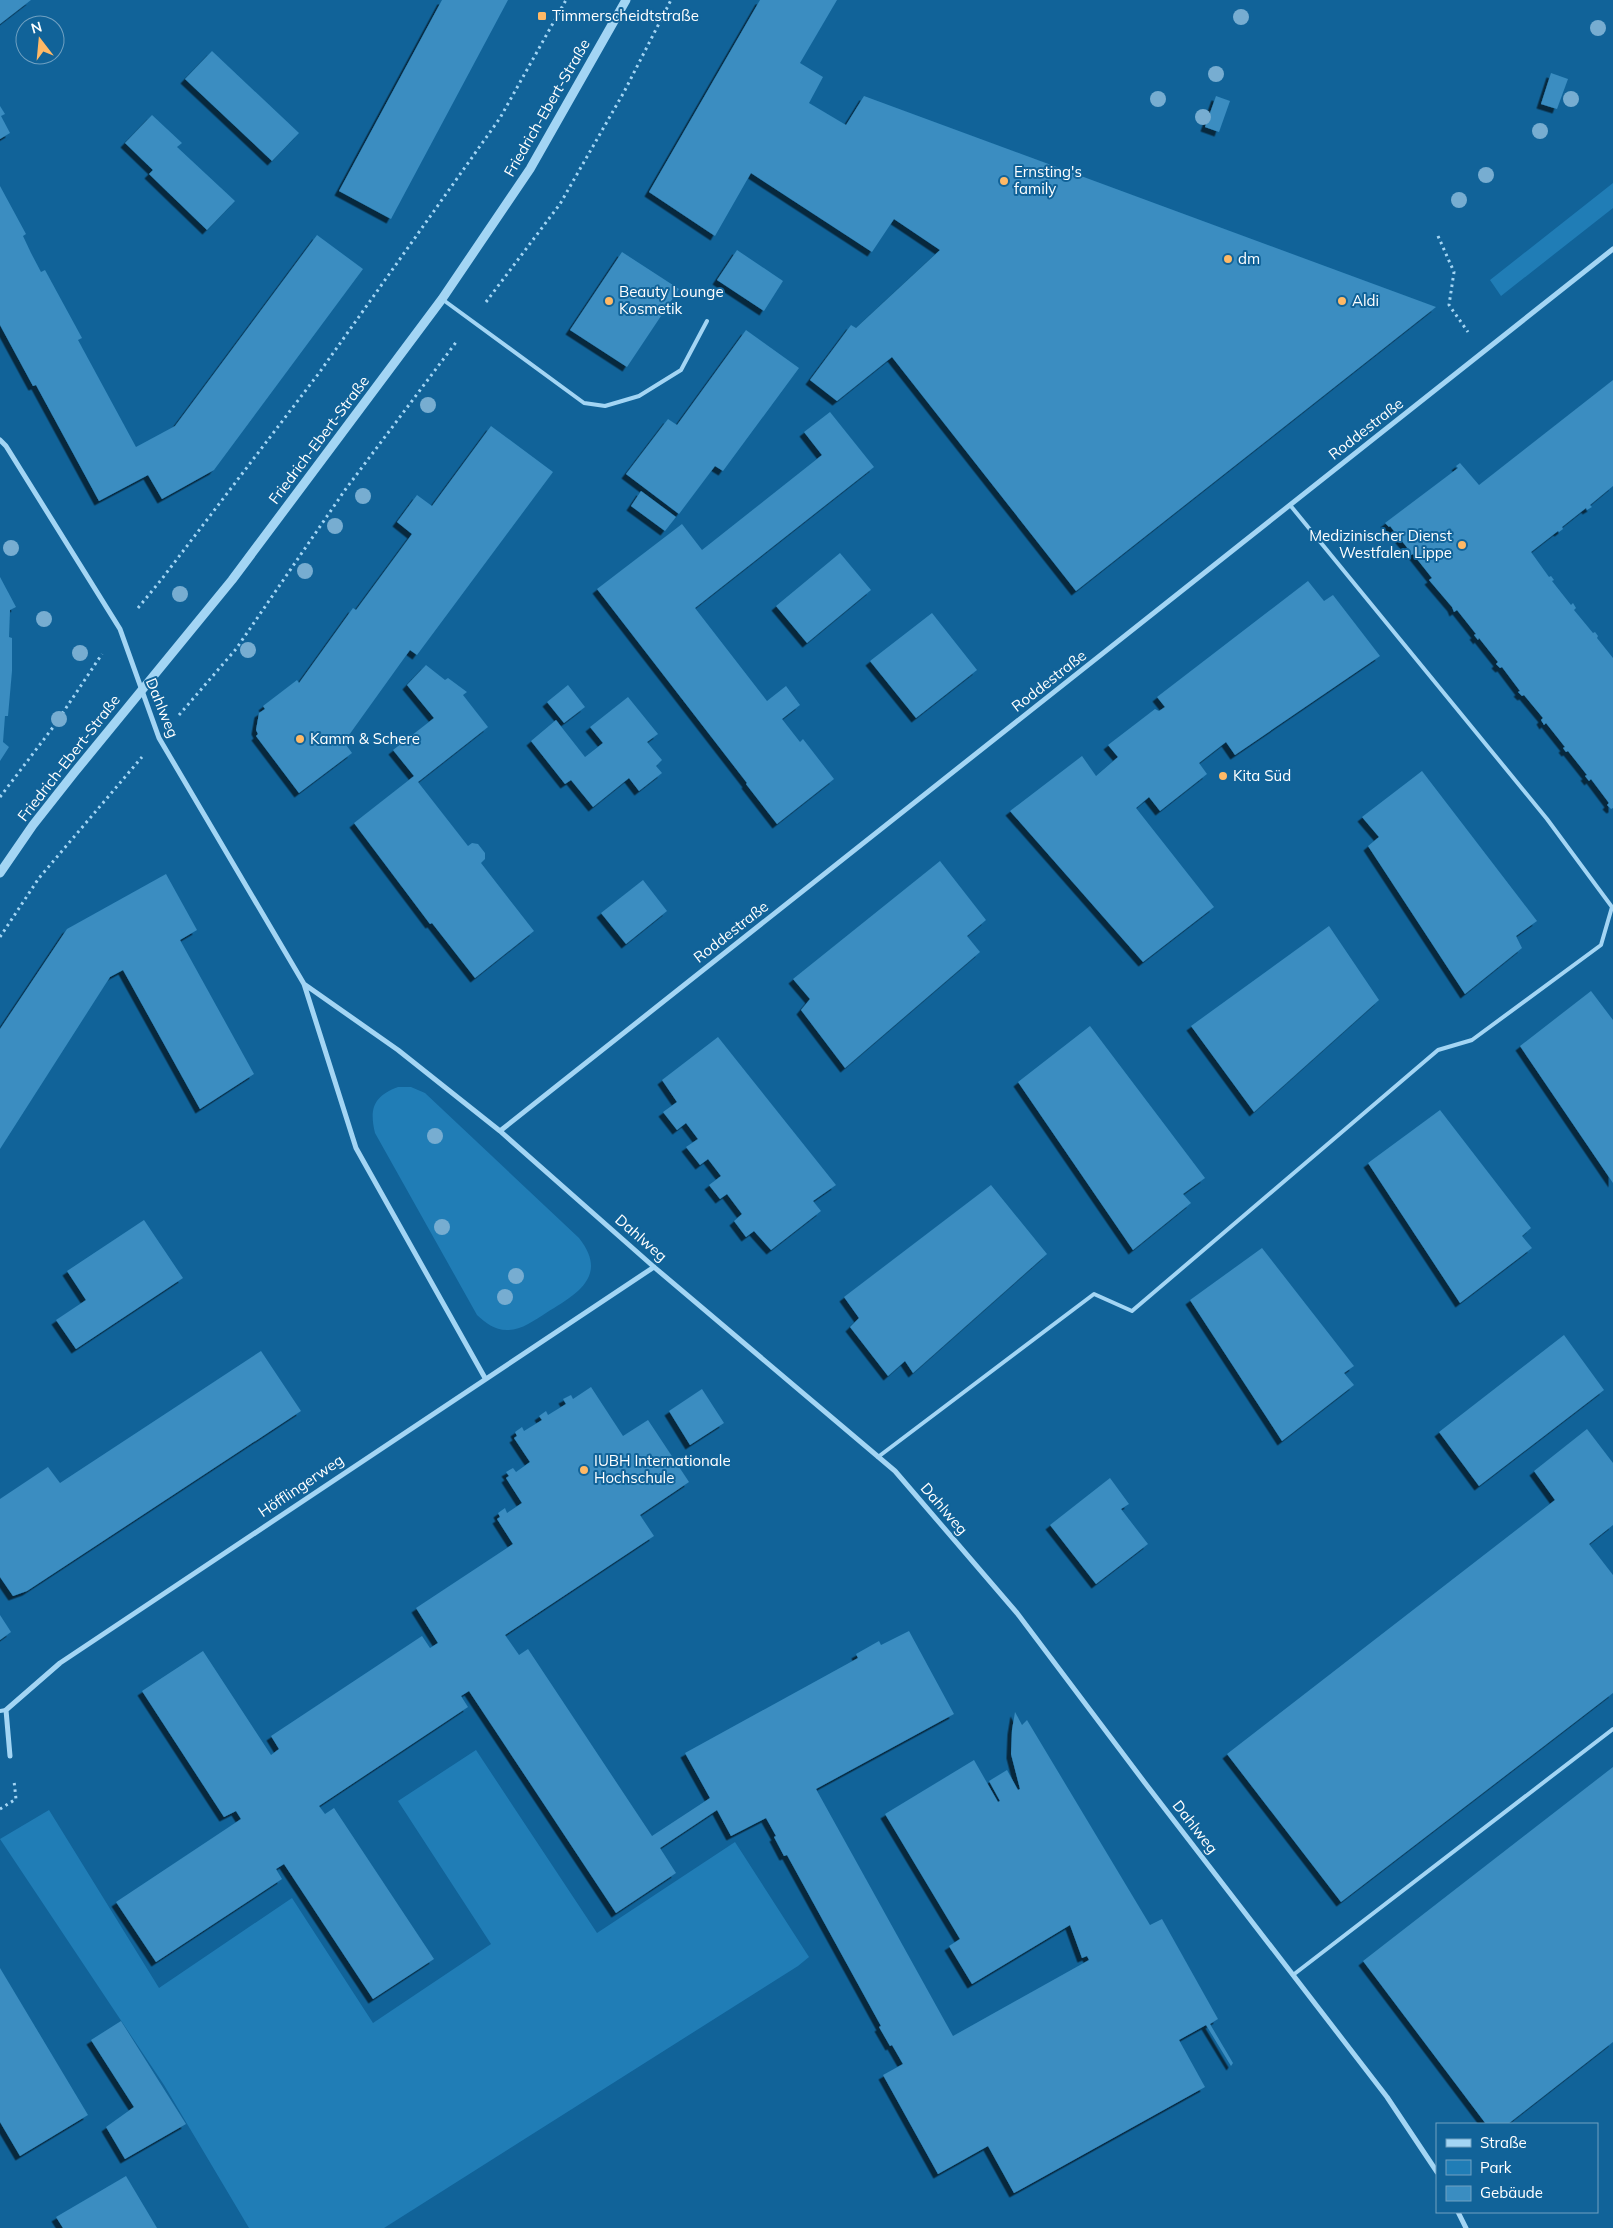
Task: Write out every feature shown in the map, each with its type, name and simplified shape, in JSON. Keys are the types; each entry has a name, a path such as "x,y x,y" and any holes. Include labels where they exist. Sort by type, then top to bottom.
{"street":[{"name":"Friedrich-Ebert-Straße","path":"0,873 33,825 141,689 232,580 442,299 530,169 626,0"},
{"name":"Roddestraße","path":"500,1131 1613,249"},
{"name":"Dahlweg","path":"0,440 6,446 120,629 159,738 304,984 356,1148 485,1378"},
{"name":"Dahlweg","path":"304,984 398,1050 500,1131 654,1267 895,1471 1017,1613 1387,2097 1436,2170"},
{"name":"Höfflingerweg","path":"10,1756 3,1711 60,1663 654,1267"},
{"path":"1458,2213 1466,2228"}],"lane":[{"path":"442,299 584,403 605,406 639,396 681,370 707,321"},
{"path":"878,1457 1094,1294 1132,1311 1438,1050 1472,1040 1601,945 1612,907 1547,819 1290,506"},
{"path":"1293,1974 1613,1729"}],"path":[{"path":"0,797 54,726 120,629 161,580 331,357 500,118 566,0"},
{"path":"0,937 39,878 236,649 345,490 560,204 624,92 671,0"},
{"path":"1438,236 1454,272 1449,305 1483,353"},
{"path":"0,1809 16,1799 10,1756"}],"green space":[{"path":"1613,183 1613,208 1501,296 1490,280"},
{"path":"398,1087 411,1087 425,1093 579,1238 587,1251 591,1263 590,1273 578,1291 537,1319 517,1329 498,1329 477,1315 375,1133 373,1110 375,1104 383,1094"},
{"path":"476,1750 597,1933 735,1842 809,1957 798,1966 384,2228 249,2228 164,2085 0,1839 49,1810 159,1988 292,1898 373,2023 491,1944 398,1801"}],"building":[{"path":"0,0 31,0 0,24"},
{"path":"442,0 508,0 391,219 339,191"},
{"path":"760,0 837,0 800,63 823,77 809,103 846,125 864,96 1436,307 1076,591 892,357 837,401 810,380 851,325 856,328 940,250 894,219 872,252 751,173 715,236 649,192"},
{"path":"212,51 299,133 272,161 185,79"},
{"path":"1551,73 1568,79 1557,109 1541,104"},
{"path":"1216,96 1230,101 1219,132 1205,127"},
{"path":"0,106 5,114 1,116 10,133 0,139"},
{"path":"152,115 182,143 177,147 235,201 207,230 149,174 153,170 125,143"},
{"path":"0,186 26,234 23,236 31,253 41,272 45,270 82,338 78,340 136,447 175,426 317,235 363,269 214,470 162,499 148,475 99,501 36,385 33,386 0,325"},
{"path":"737,250 783,281 764,311 717,280"},
{"path":"622,252 679,289 627,367 570,330"},
{"path":"746,330 799,368 723,471 715,466 679,514 626,474 668,419 677,425"},
{"path":"1613,380 1613,486 1590,505 1592,507 1587,510 1586,508 1562,527 1563,529 1531,552 1549,577 1551,576 1554,580 1552,581 1571,605 1573,603 1576,608 1574,610 1593,633 1595,632 1598,636 1597,638 1613,658 1613,808 1611,809 1607,805 1609,803 1591,779 1589,781 1585,776 1587,775 1568,751 1566,752 1563,748 1565,747 1546,723 1544,725 1541,720 1543,718 1524,695 1522,696 1518,692 1520,691 1502,667 1500,668 1496,664 1498,662 1479,638 1478,640 1474,635 1476,634 1457,610 1454,612 1452,607 1429,580 1432,578 1413,554 1411,555 1407,551 1409,550 1390,526 1385,523 1458,468 1456,466 1460,463 1479,485"},
{"path":"830,412 874,467 695,608 767,701 786,686 800,705 782,719 800,742 803,739 834,779 777,824 597,589 682,524 702,550 822,455 804,432"},
{"path":"491,426 553,472 417,655 410,650 344,742 352,753 299,793 256,736 258,734 256,730 259,713 265,709 263,706 297,680 299,683 353,608 356,610 412,534 397,522 417,495 432,506"},
{"path":"641,491 676,517 665,531 631,506"},
{"path":"840,553 871,590 807,643 776,606"},
{"path":"0,577 16,607 10,610 9,637 12,638 12,671 8,716 5,716 3,742 9,747 0,761"},
{"path":"1308,581 1324,601 1333,595 1380,656 1235,755 1226,742 1199,763 1207,774 1160,811 1149,797 1136,808 1214,907 1143,962 1010,811 1082,756 1096,776 1118,757 1108,745 1155,709 1159,711 1165,707 1157,697"},
{"path":"932,613 977,670 916,718 870,661"},
{"path":"426,665 445,680 448,678 467,692 463,695 488,727 418,782 468,846 472,843 478,844 485,853 485,859 481,863 534,931 475,978 432,923 430,924 354,823 414,776 393,750 434,718 407,685"},
{"path":"568,685 585,707 564,723 547,702"},
{"path":"628,697 658,734 647,742 662,760 656,766 662,773 639,791 629,778 593,807 571,780 565,784 531,741 556,720 585,757 603,743 590,727"},
{"path":"1422,771 1537,921 1516,936 1522,948 1465,994 1368,846 1379,837 1362,817"},
{"path":"940,861 986,920 967,936 980,952 845,1068 801,1010 810,999 793,979"},
{"path":"166,874 197,930 180,940 254,1074 200,1109 123,970 110,977 0,1149 0,1029 67,929"},
{"path":"643,880 667,911 626,944 601,913"},
{"path":"1329,926 1379,1000 1254,1112 1191,1026"},
{"path":"1591,991 1613,1020 1613,1183 1520,1046"},
{"path":"1090,1026 1205,1178 1183,1194 1191,1203 1133,1250 1018,1082"},
{"path":"718,1037 836,1185 813,1201 821,1211 771,1250 754,1231 746,1237 734,1221 742,1214 727,1194 720,1199 709,1185 721,1176 708,1159 700,1165 686,1147 698,1139 686,1123 677,1130 663,1112 677,1102 662,1080"},
{"path":"1440,1110 1531,1228 1522,1236 1532,1248 1460,1303 1368,1163"},
{"path":"991,1185 1047,1254 913,1373 905,1361 888,1376 850,1327 859,1318 844,1297"},
{"path":"144,1220 183,1278 76,1349 56,1320 86,1300 67,1271"},
{"path":"1262,1248 1354,1366 1344,1373 1354,1385 1282,1441 1190,1300"},
{"path":"1564,1335 1604,1390 1479,1486 1439,1432"},
{"path":"261,1351 301,1411 27,1591 13,1596 0,1577 0,1499 48,1467 60,1483"},
{"path":"591,1387 623,1436 648,1420 689,1482 640,1515 654,1536 505,1635 519,1655 528,1649 652,1836 710,1798 685,1753 858,1658 856,1654 879,1641 881,1645 909,1631 954,1714 816,1789 953,2036 1089,1960 1087,1956 1082,1958 1070,1925 972,1984 949,1946 960,1939 885,1814 974,1760 998,1802 1000,1801 989,1781 1007,1770 1018,1790 1020,1789 1011,1754 1015,1712 1022,1725 1027,1720 1150,1925 1162,1919 1218,2019 1210,2024 1233,2063 1231,2066 1206,2025 1179,2040 1205,2087 1014,2193 988,2146 938,2174 883,2075 903,2064 879,2027 881,2026 787,1855 784,1856 766,1818 731,1836 717,1810 660,1848 676,1873 616,1913 469,1691 461,1696 468,1707 319,1806 325,1814 334,1808 434,1959 373,1999 284,1864 276,1869 282,1879 156,1962 116,1902 241,1819 236,1811 224,1817 142,1691 203,1651 271,1755 279,1749 271,1736 422,1636 430,1648 438,1643 416,1608 513,1544 497,1519 500,1517 498,1513 505,1508 507,1513 522,1503 506,1478 509,1476 506,1472 513,1468 516,1472 530,1462 514,1438 517,1436 515,1432 522,1427 524,1431 542,1420 539,1416 546,1411 548,1415 566,1404 563,1399 571,1395 573,1399"},
{"path":"702,1389 724,1423 690,1445 669,1411"},
{"path":"1587,1429 1613,1463 1613,1525 1589,1544 1613,1575 1613,1693 1341,1902 1227,1754 1555,1500 1534,1471"},
{"path":"1110,1478 1129,1504 1121,1509 1148,1544 1096,1584 1050,1525"},
{"path":"0,1615 11,1632 0,1640"},
{"path":"1613,1767 1613,2042 1509,2123 1485,2123 1363,1961"},
{"path":"0,1968 88,2115 20,2156 0,2122"},
{"path":"121,2021 186,2124 125,2159 106,2127 134,2107 91,2040"},
{"path":"126,2176 157,2228 63,2228 56,2217"}],"place":[{"name":"Timmerscheidtstraße","path":"542,16"},
{"name":"Ernsting's family","path":"1004,181"},
{"name":"dm","path":"1228,259"},
{"name":"Beauty Lounge Kosmetik","path":"609,301"},
{"name":"Aldi","path":"1342,301"},
{"name":"Medizinischer Dienst Westfalen Lippe","path":"1462,545"},
{"name":"Kamm & Schere","path":"300,739"},
{"name":"Kita Süd","path":"1223,776"},
{"name":"IUBH Internationale Hochschule","path":"584,1470"}]}
